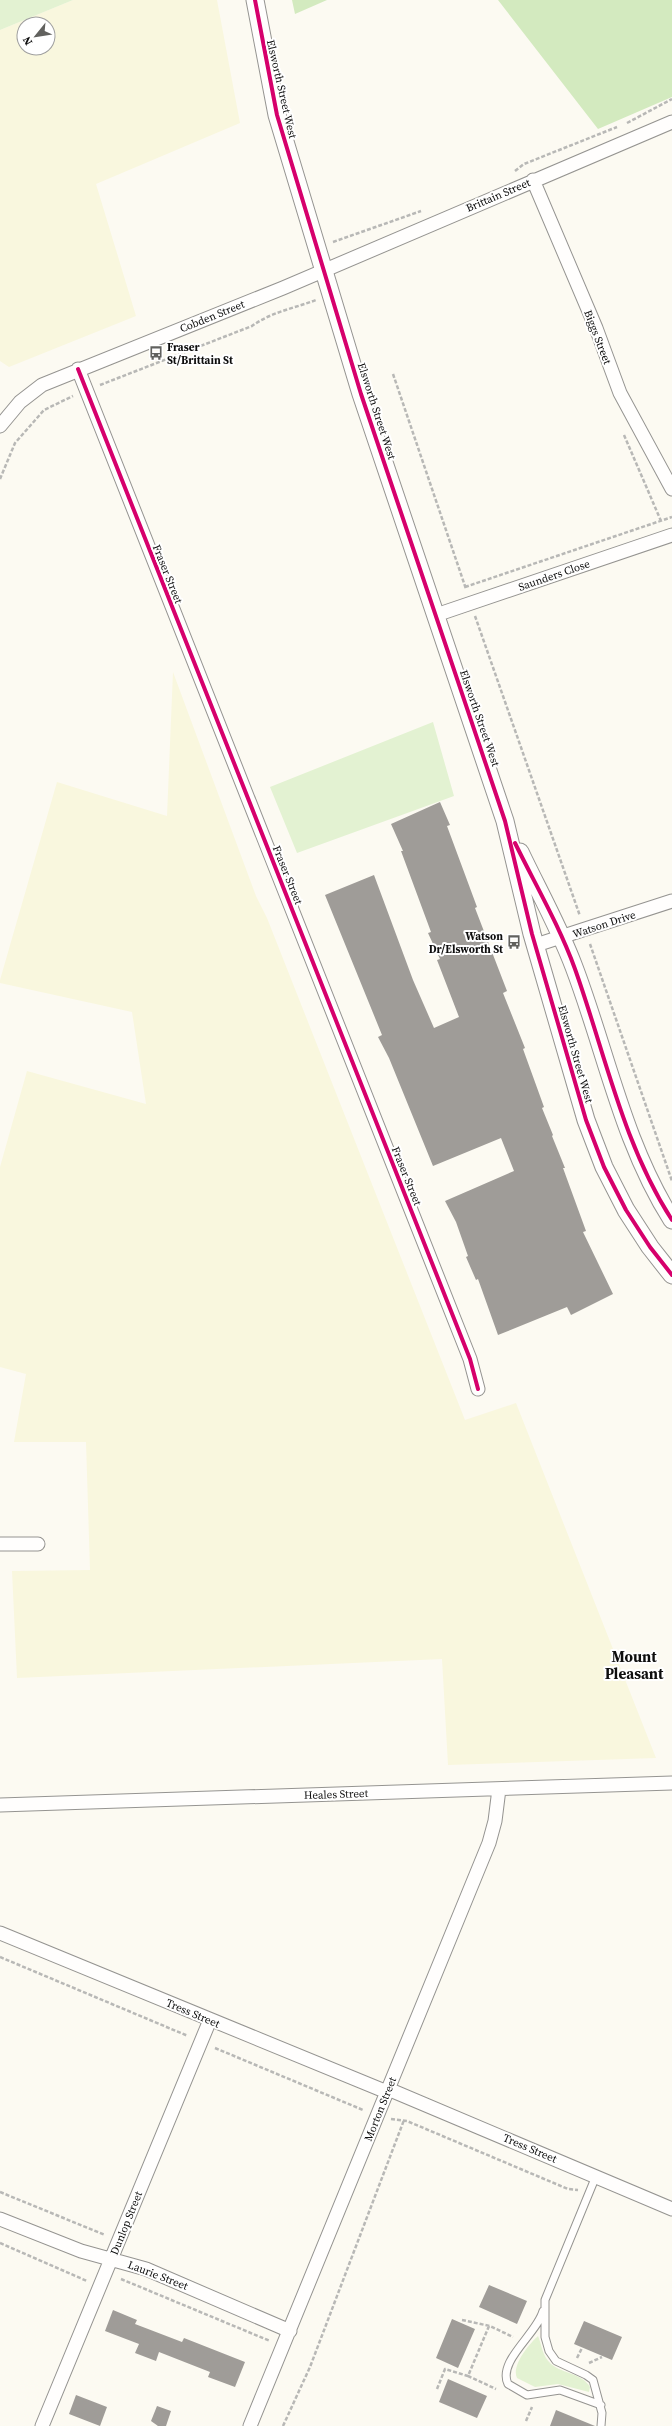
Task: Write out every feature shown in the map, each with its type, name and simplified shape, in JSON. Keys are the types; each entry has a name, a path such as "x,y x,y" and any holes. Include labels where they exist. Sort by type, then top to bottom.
{"street":[{"name":"Elsworth Street West","path":"255,0 277,116 325,270 361,394 505,821 536,945 578,1093 604,1166 638,1230 672,1274"},
{"name":"Brittain Street","path":"325,270 672,122"},
{"name":"Biggs Street","path":"533,180 596,328 620,393 672,489"},
{"name":"Cobden Street","path":"0,426 16,406 31,392 78,369 325,270"},
{"name":"Fraser Street","path":"78,369 470,1359 478,1388"},
{"name":"Saunders Close","path":"436,616 672,535"},
{"name":"Elsworth Street West","path":"505,821 562,938 577,974 637,1152 654,1189 672,1220"},
{"name":"Watson Drive","path":"536,945 562,938 672,901"},
{"path":"0,1544 38,1544"},
{"name":"Heales Street","path":"0,1805 672,1783"},
{"name":"Morton Street","path":"250,2426 489,1844 495,1821 498,1789"},
{"name":"Tress Street","path":"0,1933 672,2208"},
{"name":"Dunlop Street","path":"42,2426 210,2020"},
{"name":"Laurie Street","path":"0,2219 81,2251 146,2269 290,2331"}],"lane":[{"path":"596,2176 538,2324 508,2366 505,2375 507,2383 513,2389 527,2395 560,2390 601,2405"},
{"path":"545,2303 545,2337 549,2351 558,2362 590,2377 594,2382 601,2405 603,2418 601,2426"}],"path":[{"path":"514,172 524,164 621,126 672,99"},
{"path":"317,248 367,232 424,210"},
{"path":"0,479 15,443 44,410 87,391 252,326 260,320 295,306 332,294"},
{"path":"393,374 465,587 672,1181"},
{"path":"465,587 672,517"},
{"path":"589,945 595,940"},
{"path":"0,1957 377,2115 388,2119 404,2120 568,2189 590,2191"},
{"path":"283,2426 310,2367 404,2120"},
{"path":"575,2194 578,2190"},
{"path":"0,2192 118,2241"},
{"path":"0,2243 100,2286"},
{"path":"105,2273 283,2347"},
{"path":"462,2320 490,2326 516,2338 518,2337"},
{"path":"468,2376 489,2326"},
{"path":"576,2363 582,2348"},
{"path":"585,2365 602,2357"},
{"path":"437,2390 446,2369 468,2376 502,2391"},
{"path":"526,2421 535,2404"}],"shaded area":[{"path":"73,0 217,0 240,123 96,184 136,316 9,367 0,361 0,30 16,23 16,56 56,56 56,16 34,16"},
{"path":"173,672 256,896 267,918 465,1420 516,1403 656,1758 448,1765 442,1659 17,1678 12,1571 90,1570 86,1442 14,1442 26,1374 0,1367 0,1167 27,1071 146,1104 132,1012 0,983 0,980 57,782 167,816"}],"green space":[{"path":"0,0 73,0 34,16 16,16 16,23 0,30"},
{"path":"292,0 327,0 295,14"},
{"path":"498,0 672,0 672,97 598,129"},
{"path":"433,722 454,796 297,853 270,787"},
{"path":"538,2336 548,2361 561,2370 577,2376 587,2382 590,2387 589,2392 558,2384 535,2387 517,2378 516,2368 522,2356 530,2344"}],"building":[{"path":"440,802 450,825 447,826 477,907 475,908 507,991 503,993 525,1048 523,1049 544,1107 542,1108 565,1168 563,1168 586,1231 583,1232 613,1294 571,1315 567,1307 498,1335 478,1279 476,1280 466,1257 468,1256 456,1222 445,1201 514,1171 501,1138 433,1166 389,1058 378,1037 382,1035 325,895 374,875 413,980 434,1028 459,1017 437,960 440,959 428,933 431,932 401,851 403,851 391,824"},
{"path":"489,2285 527,2301 517,2324 479,2307"},
{"path":"113,2310 137,2320 135,2324 182,2342 184,2338 245,2362 235,2387 208,2377 210,2372 159,2352 156,2361 135,2353 139,2344 105,2331"},
{"path":"452,2319 475,2329 458,2368 436,2358"},
{"path":"584,2321 622,2337 612,2360 574,2344"},
{"path":"448,2379 487,2396 477,2418 439,2402"},
{"path":"76,2395 107,2407 100,2426 69,2414"},
{"path":"157,2406 171,2411 166,2426 158,2426 151,2421"},
{"path":"556,2410 595,2426 550,2426"}],"cycle path":[{"path":"255,0 277,115 361,394 505,821 532,934 586,1120 604,1167 626,1210 650,1247 672,1275"},
{"path":"78,369 470,1359 478,1389"},
{"path":"515,843 569,953 586,1001 616,1098 640,1161 672,1220"}],"place":[{"name":"Fraser St/Brittain St","path":"156,353"},
{"name":"Watson Dr/Elsworth St","path":"514,942"}],"district":[{"name":"Mount Pleasant","path":"634,1666"}]}
